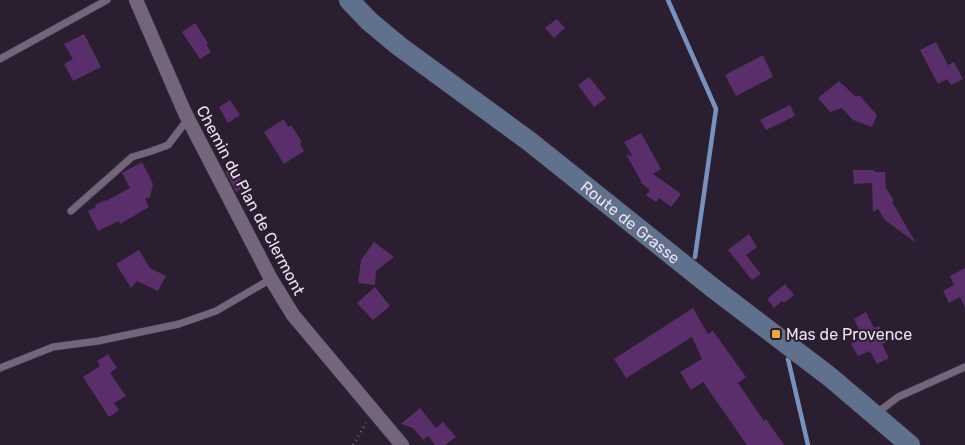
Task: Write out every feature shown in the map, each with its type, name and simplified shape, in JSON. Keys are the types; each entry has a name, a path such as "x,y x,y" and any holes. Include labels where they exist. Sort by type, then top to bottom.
{"street":[{"name":"Chemin du Plan de Clermont","path":"136,0 188,118 270,279 299,322 402,445"},
{"name":"Route de Grasse","path":"349,0 399,46 529,141 713,288 830,377 910,445"}],"lane":[{"path":"0,59 107,0"},
{"path":"71,211 132,157 152,152 168,144 188,118"},
{"path":"0,368 53,347 98,341 179,324 216,311 270,279"},
{"path":"875,415 898,398 965,367"}],"path":[{"path":"352,445 374,411"}],"building":[{"path":"557,19 565,28 554,38 545,28"},
{"path":"195,23 208,43 206,44 211,52 200,59 182,32"},
{"path":"84,34 101,67 73,81 64,64 73,59 64,44"},
{"path":"936,42 948,65 954,62 963,79 951,85 947,79 938,84 920,50"},
{"path":"763,55 773,77 736,96 725,75"},
{"path":"589,77 606,98 594,107 578,85"},
{"path":"839,81 856,97 859,95 877,115 872,127 853,120 842,108 830,112 818,98"},
{"path":"230,100 240,115 228,123 219,107"},
{"path":"790,105 795,116 766,130 760,120"},
{"path":"284,119 288,127 291,125 302,142 300,144 304,151 284,164 264,132"},
{"path":"641,133 661,169 653,174 681,194 671,207 659,198 656,202 646,195 650,190 640,182 626,154 633,157 624,142"},
{"path":"142,162 153,184 150,197 145,199 149,207 120,224 119,221 98,231 88,211 96,207 95,205 130,188 122,173"},
{"path":"234,167 245,187 236,192 225,171"},
{"path":"853,170 885,172 886,188 894,201 892,202 916,243 885,220 878,209 873,212 872,183 854,184"},
{"path":"749,234 757,247 746,255 761,274 752,280 728,250"},
{"path":"374,242 394,257 376,271 375,285 358,283 361,260"},
{"path":"139,250 150,268 166,276 158,291 137,281 131,288 116,264"},
{"path":"965,268 965,308 960,297 949,303 943,291 954,285 950,276"},
{"path":"785,284 794,295 784,303 782,301 774,308 767,299"},
{"path":"375,287 390,306 373,320 357,303"},
{"path":"693,308 708,334 713,331 746,377 738,383 764,421 766,419 784,445 747,445 703,382 691,390 680,372 702,359 692,337 626,378 614,359"},
{"path":"866,312 874,328 879,326 887,342 882,344 889,358 877,364 870,351 858,356 851,344 863,338 854,319"},
{"path":"108,354 117,368 110,373 126,396 114,403 119,410 109,417 83,377 100,366 97,361"},
{"path":"420,408 436,428 443,422 456,437 445,445 435,445 428,436 423,440 413,428 401,424"}],"waterway":[{"path":"668,0 716,109 695,257"},
{"path":"788,359 808,445"}],"place":[{"name":"Mas de Provence","path":"776,334"}]}
